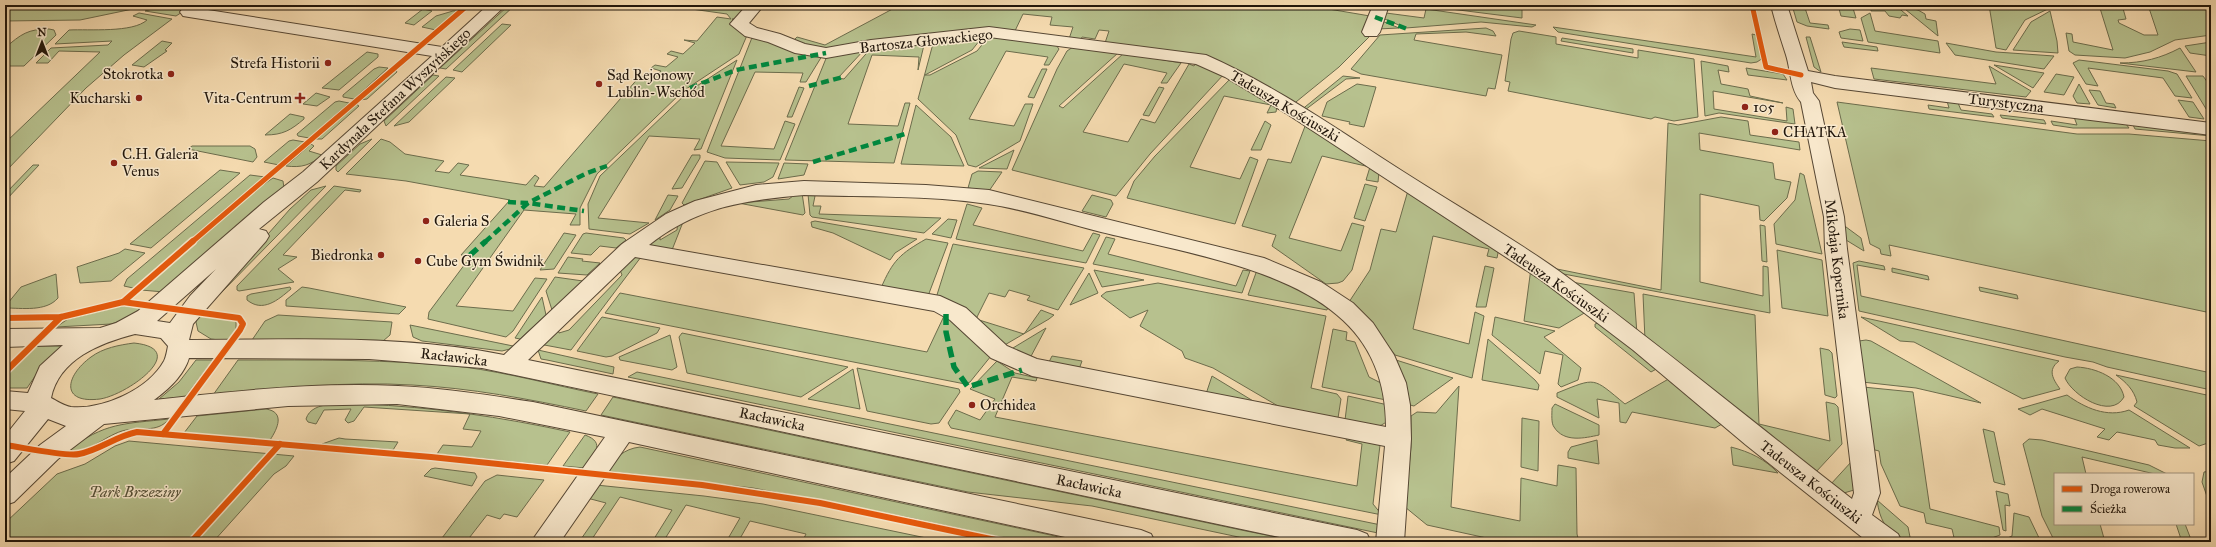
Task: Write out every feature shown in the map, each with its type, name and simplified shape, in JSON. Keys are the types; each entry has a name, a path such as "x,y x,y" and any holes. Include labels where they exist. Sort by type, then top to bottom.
{"street":[{"name":"Kardynała Stefana Wyszyńskiego","path":"115,331 146,317 159,307 271,207 310,177 498,5"},
{"name":"Bartosza Głowackiego","path":"756,5 739,24 751,32 774,38 800,49 826,53 871,45 989,32 1044,38 1200,60"},
{"path":"1371,32 1381,5"},
{"name":"Mikołaja Kopernika","path":"1779,5 1801,75 1804,94 1810,101 1834,217 1836,249 1867,493 1858,518"},
{"path":"195,9 446,53"},
{"name":"Tadeusza Kościuszki","path":"1200,60 1236,76 1388,170 1555,279 1641,344 1755,438 1888,542"},
{"name":"Turystyczna","path":"1801,75 1835,82 2211,129"},
{"name":"Kardynała Stefana Wyszyńskiego","path":"101,416 148,393 174,369 182,322 198,302 310,177"},
{"path":"509,364 630,249 673,219 702,206 756,192 804,188 975,196 1104,225 1256,263 1313,288 1345,309 1365,329 1386,361 1397,394 1398,439 1390,542"},
{"path":"630,249 940,304 958,314 999,352 1032,367 1398,439"},
{"path":"5,338 84,336 150,326 163,328 173,333 179,344"},
{"path":"5,454 41,405 42,383 50,370 79,346 115,331"},
{"name":"Racławicka","path":"179,344 408,352 457,356 509,364 1357,542"},
{"path":"5,400 41,405 52,414 69,418 302,396 397,395 483,404 623,431 1141,542"},
{"path":"5,494 49,452 101,416"},
{"path":"545,542 623,431"}],"green space":[{"path":"5,5 152,5 80,20 5,21"},
{"path":"167,5 193,5 176,16 145,11"},
{"path":"509,5 515,5 446,69 440,68"},
{"path":"663,5 752,5 740,18 732,19 748,33 739,54 683,91 597,174 580,208 580,225 570,225 576,214 524,210 456,306 513,311 535,278 547,279 513,331 506,337 428,319 429,312 471,256 461,255 510,200 406,181 346,174 381,139 390,142 405,154 444,161 435,171 449,173 458,163 469,165 460,175 526,185 535,175 539,178 534,186 544,187 640,76 652,79 661,71 651,68 655,65 666,67 678,57 667,54 671,51 683,54 695,43 684,40 697,41 717,17 731,19 727,14"},
{"path":"900,5 1305,5 1370,16 1399,28 1377,29 1339,67 1291,106 1233,71 1105,43 1109,31 1099,30 1095,39 1082,37 1080,41 1069,39 1073,27 1050,25 1052,17 1023,14 1014,33 825,50 792,42 797,37 825,45"},
{"path":"1435,5 1522,5 1522,18 1435,7"},
{"path":"1792,5 1800,5 1801,7 1805,8 1810,23 1828,25 1829,29 1807,26 1797,22"},
{"path":"1838,5 1852,5 1856,18 1841,16"},
{"path":"1871,5 1895,5 1908,16 1902,15 1900,18 1889,16 1885,11 1871,11"},
{"path":"1900,5 1905,5 1905,7 1918,10 1925,14 1926,19 1936,21 1938,36"},
{"path":"1989,5 2051,5 2052,7 2025,20 2006,50 1996,48"},
{"path":"2099,5 2122,5 2126,19 2118,20 2119,23 2144,35 2158,35 2148,5 2211,5 2211,35 2175,40 2150,52 2125,58 2075,55 2069,51 2066,33 2072,34 2073,42 2113,50"},
{"path":"423,9 432,11 414,25 405,23"},
{"path":"1426,9 1536,25 1532,27 1481,22 1406,28 1380,17 1386,13 1424,18"},
{"path":"458,11 436,30 422,27 436,16"},
{"path":"2050,11 2057,41 2058,53 2013,50 2031,22"},
{"path":"139,13 172,19 124,55 86,88 5,172 5,143 100,52 59,51 48,63 36,63 51,48 108,45 112,41 55,44 69,30 110,30 132,27 147,20 133,16"},
{"path":"1870,13 1875,31 1938,41 1940,53 1868,42 1861,18"},
{"path":"502,24 511,25 462,72 453,70"},
{"path":"1553,27 1756,57 1752,34 1756,35 1763,58 1757,62 1751,63 1558,32"},
{"path":"1486,28 1493,31 1496,36 1466,32 1416,34 1414,40 1502,55 1495,89 1488,88 1486,96 1361,74 1351,69 1380,35"},
{"path":"49,29 54,30 56,35 24,66 5,66 5,48 25,33"},
{"path":"1850,29 1860,30 1863,41 1841,38 1839,32"},
{"path":"1519,31 1556,37 1556,44 1638,58 1638,50 1694,59 1698,117 1674,121 1655,117 1651,119 1508,91 1510,82 1505,81 1511,39 1513,33"},
{"path":"753,35 822,56 806,82 800,82 803,73 755,72 721,146 774,149 785,121 795,124 780,160 725,158 707,152"},
{"path":"984,35 972,50 925,75 930,75 977,51 990,35 1056,45 1059,49 1049,65 1044,65 1048,57 1006,51 969,119 1014,126 1025,104 1033,104 1020,141 976,167 968,165 956,135 918,99 934,40"},
{"path":"1806,37 1810,37 1821,72 1814,67"},
{"path":"1562,38 1633,49 1633,53 1561,41"},
{"path":"162,41 172,43 165,50 167,51 144,67 132,65"},
{"path":"916,42 924,45 918,70 919,57 872,55 848,124 898,126 905,103 910,103 894,163 785,160 827,56 865,49 838,78 844,79 872,47"},
{"path":"1842,42 1877,47 1878,51 1844,47"},
{"path":"2211,42 2211,56 2190,53 2185,46"},
{"path":"1946,43 1996,52 2054,56 2044,69 1955,55"},
{"path":"1073,47 1118,53 1059,106 1063,108 1124,53 1181,63 1167,83 1161,83 1167,73 1124,64 1083,132 1128,142 1141,119 1155,123 1189,64 1194,66 1196,63 1225,73 1150,154 1116,196 1012,170 1057,69 1067,51"},
{"path":"2180,48 2196,72 2120,63 2152,59 2166,55"},
{"path":"367,52 378,54 378,57 339,90 322,88"},
{"path":"737,60 701,149 694,150 700,139 649,136 598,218 649,223 630,234 589,229 588,204 600,176 689,91"},
{"path":"2079,60 2168,71 2177,74 2192,98 2175,96 2163,78 2088,68 2098,86 2086,84 2073,63"},
{"path":"1701,61 1728,66 1729,72 1718,70 1721,84 1748,89 1750,96 1783,103 1713,91 1714,109 1787,121 1786,107 1793,109 1795,124 1719,113 1705,116"},
{"path":"1994,65 2044,73 2033,88"},
{"path":"1989,66 2031,91 2026,97 1874,79 1871,68 1996,84"},
{"path":"379,67 388,68 354,99 343,97 343,95 374,69"},
{"path":"1746,68 1783,74 1787,80 1748,75"},
{"path":"395,69 397,72 367,99 360,100"},
{"path":"1042,69 1047,69 1034,98 1028,97"},
{"path":"2056,74 2074,77 2064,95 2044,92"},
{"path":"433,75 439,76 386,126 384,121"},
{"path":"1233,76 1277,106 1276,112 1267,113 1271,105 1224,96 1190,167 1240,179 1250,157 1258,160 1235,224 1127,198 1134,181 1155,156"},
{"path":"1343,76 1360,78 1346,79 1305,110 1300,111"},
{"path":"2186,76 2203,76 2211,87 2211,117"},
{"path":"446,77 455,78 409,122 394,126"},
{"path":"1357,84 1376,87 1364,127 1349,124 1350,122 1322,116 1327,102"},
{"path":"2079,84 2090,104 2077,103 2073,96"},
{"path":"799,87 804,88 792,117 787,117"},
{"path":"1159,87 1164,88 1149,116 1143,115"},
{"path":"2089,90 2100,91 2106,103 2114,104 2116,108 2098,105"},
{"path":"316,93 330,97 317,106 303,104"},
{"path":"2178,100 2193,102 2204,119 2189,117"},
{"path":"339,101 349,103 309,138 298,136 297,134 335,102"},
{"path":"1947,101 1958,103 1961,110 1992,114 1994,117 1929,109 1928,105 1949,108"},
{"path":"1837,102 2077,134 2129,134 2211,141 2211,313 1889,245 1891,256 1881,254 1880,249 1870,244"},
{"path":"356,104 359,106 322,139 316,139"},
{"path":"916,105 951,137 964,166 901,164"},
{"path":"290,114 304,117 304,119 282,133 265,135"},
{"path":"2000,115 2044,120 2046,124 2002,118"},
{"path":"1721,117 1748,121 1750,135 1799,142 1800,150 1699,133 1700,150 1773,163 1775,179 1791,182 1787,198 1764,221 1760,220 1759,206 1700,194 1700,282 1763,296 1763,266 1768,267 1770,313 1553,272 1531,254 1557,269 1661,290 1668,123 1678,125"},
{"path":"2074,117 2126,124 2129,128 2073,128 2053,125 2051,121 2077,125"},
{"path":"1265,121 1271,125 1261,150 1251,150"},
{"path":"1307,121 1379,172 1378,182 1366,180 1370,167 1322,156 1289,238 1341,251 1352,223 1364,226 1352,270 1343,281 1338,283 1326,284 1272,246 1276,235 1242,226 1268,159 1291,163"},
{"path":"2133,125 2211,134 2211,136 2135,129"},
{"path":"372,139 338,172 336,170 336,166 360,144"},
{"path":"293,140 305,142 279,165 264,162 289,141"},
{"path":"311,144 314,146 309,151 322,155 306,165 297,167 286,166"},
{"path":"192,146 250,146 255,149 257,157 253,162 188,149"},
{"path":"1014,150 1007,169 979,168"},
{"path":"692,155 700,155 700,158 682,188 672,189"},
{"path":"705,161 717,162 732,188 684,205 682,203"},
{"path":"726,162 779,163 773,177 764,182 740,185"},
{"path":"784,163 808,164 804,175 778,179"},
{"path":"33,165 39,165 5,201 5,194"},
{"path":"220,170 240,173 151,248 130,244"},
{"path":"978,171 1002,172 989,191 968,188 972,174"},
{"path":"1800,173 1804,175 1822,254 1776,244 1774,224 1795,200"},
{"path":"250,175 265,177 133,288 124,286 127,279"},
{"path":"273,178 283,181 284,188 164,292 141,290 261,186"},
{"path":"1365,184 1377,187 1365,221 1354,218"},
{"path":"326,186 218,296 212,298 290,209 311,190"},
{"path":"334,186 361,190 360,192 345,190 283,255 297,257 278,269 294,282 239,291 237,290 237,286"},
{"path":"1409,187 1499,248 1497,258 1487,256 1489,249 1433,236 1413,329 1469,344 1475,312 1484,316 1472,378 1395,355 1376,330 1349,302 1370,270 1381,229 1396,232"},
{"path":"798,192 802,193 805,213 803,215 738,203 789,199"},
{"path":"810,193 815,196 813,206 821,206 819,214 941,218 924,233 812,217 810,215 808,194"},
{"path":"668,195 678,196 670,210 655,220"},
{"path":"1092,195 1111,200 1113,204 1106,217 1082,211"},
{"path":"967,204 982,208 973,225 1083,251 1093,233 1100,235 1086,263 956,239"},
{"path":"685,217 672,250 653,247 650,244 660,230 660,240 677,230 678,220"},
{"path":"948,219 957,220 951,238 932,234"},
{"path":"815,221 917,239 895,253 890,260 833,233 812,227 811,222"},
{"path":"1842,224 1861,238 1864,251 1846,240"},
{"path":"1760,225 1765,226 1767,262 1762,261"},
{"path":"564,233 576,235 554,269 540,270"},
{"path":"586,233 624,238 626,240 616,248 600,246 591,255 571,253 583,234"},
{"path":"1106,237 1115,239 1108,254 1236,286 1243,270 1250,271 1242,293 1093,264"},
{"path":"926,239 948,243 928,296 881,288 889,271 898,259"},
{"path":"953,244 1084,268 1058,310 1027,300 1030,296 1009,290 1005,297 989,293 976,319 1024,334 1003,346 936,298"},
{"path":"125,249 145,253 111,281 80,283 77,267 119,253"},
{"path":"1777,250 1822,260 1828,316 1782,308"},
{"path":"631,255 641,257 571,350 539,344 557,325 559,333 569,330 622,275 618,265"},
{"path":"568,257 583,259 582,261 600,263 587,275 558,273"},
{"path":"1859,261 1884,266 1885,270 1857,265 1861,296 2211,373 2211,390 2107,367 2093,362 1859,311 1853,263"},
{"path":"1485,266 1494,268 1486,307 1476,307"},
{"path":"1531,268 1586,312 1559,328 1524,321"},
{"path":"1892,268 1928,276 1929,280 1892,272"},
{"path":"1094,270 1144,280 1102,287"},
{"path":"1257,270 1329,303 1327,310 1248,295"},
{"path":"1089,273 1098,293 1070,305"},
{"path":"56,274 58,298 53,302 40,307 26,309 5,308 5,303 8,303 21,287"},
{"path":"555,277 583,281 552,310 546,291"},
{"path":"1566,281 1634,293 1637,334"},
{"path":"1158,283 1326,316 1311,388 1337,394 1341,399 1338,418 1290,413 1213,368 1185,358 1182,351 1140,326 1148,310 1130,318 1101,296 1106,292"},
{"path":"290,287 291,289 270,304 253,304 247,300 247,296 251,294"},
{"path":"302,287 406,307 399,314 286,306 286,300"},
{"path":"1979,287 2017,295 2018,299 1980,291"},
{"path":"620,293 927,352 944,316 959,326 991,356 970,382 965,384 605,313"},
{"path":"1643,294 1755,315 1759,424 1830,441 1826,402 1835,404 1838,407 1842,444 1815,473 1645,340"},
{"path":"542,297 546,315 520,339 515,338"},
{"path":"120,306 145,308 121,321 111,324 56,327 68,319"},
{"path":"1041,310 1054,315 1049,319 1024,333"},
{"path":"198,315 231,319 236,322 236,330 228,341 211,339 198,331 196,322"},
{"path":"278,315 392,322 390,335 383,341 252,340 265,321"},
{"path":"602,317 660,328 657,333 612,356 606,357 577,351"},
{"path":"1495,317 1555,331 1544,337 1581,368 1578,380 1561,387 1558,384 1563,355 1545,351 1540,374 1492,335"},
{"path":"1861,317 2059,361 2053,368 2052,375 2060,389 2023,399 1914,342 1900,341"},
{"path":"1598,323 1660,367 1651,372 1595,327 1595,324"},
{"path":"410,325 518,347 502,351 422,341 413,337"},
{"path":"1046,328 1029,360 1008,351"},
{"path":"1333,329 1347,332 1346,340 1355,342 1369,377 1389,387 1391,401 1322,387"},
{"path":"682,333 848,367 801,397 687,373 679,337"},
{"path":"670,335 677,367 672,370 620,360 619,357"},
{"path":"1488,339 1535,380 1539,385 1538,390 1482,380"},
{"path":"1859,341 1871,341 1981,403 1916,388 1862,382"},
{"path":"134,343 150,347 157,354 156,362 149,372 138,381 112,396 100,399 87,399 78,397 73,393 71,387 72,380 82,364 106,349"},
{"path":"36,346 63,346 42,366 27,388 5,388 5,378"},
{"path":"1820,348 1829,350 1832,353 1837,396 1835,398 1825,395"},
{"path":"538,350 614,367 613,374 541,359"},
{"path":"1052,356 1082,361 1078,372 1047,366"},
{"path":"196,360 213,360 185,397 159,399 179,382"},
{"path":"238,360 379,361 436,364 464,367 514,376 598,394 586,411 478,391 412,385 337,385 213,395"},
{"path":"1396,360 1453,378 1414,406 1410,405 1406,384"},
{"path":"997,361 1015,373 1037,378 1036,381 1012,377 995,417 1357,486 1362,444 1346,440 1347,438 1380,445 1373,504 1382,515 951,428 948,423 956,410 980,420 995,399 970,389"},
{"path":"2077,367 2091,369 2106,375 2118,384 2124,397 2118,403 2110,406 2101,406 2083,398 2069,385 2065,378 2070,369"},
{"path":"857,368 959,389 960,392 939,423 931,424 867,411"},
{"path":"853,369 860,409 808,399"},
{"path":"637,372 1381,525 1378,533 628,377"},
{"path":"2116,375 2211,396 2211,442 2199,446 2134,406 2137,402 2132,390"},
{"path":"1212,376 1268,410 1205,397"},
{"path":"1672,377 1722,424 1715,428 1632,412 1626,423 1620,422 1619,403 1597,399 1599,418 1557,397 1557,393 1580,384 1594,382 1600,384 1625,404"},
{"path":"1459,386 1451,507 1520,521 1521,478 1557,486 1558,465 1576,468 1577,534 1579,542 1505,542 1427,525 1405,507 1411,447 1411,416 1417,412 1436,413"},
{"path":"1863,387 1913,392 1930,509 1999,527 2000,535 1981,542 1955,542 1952,529 1926,523 1924,513 1900,506 1881,464 1879,451 1871,449"},
{"path":"2067,395 2089,408 2104,412 2113,413 2129,410 2190,448 2175,448 2158,445 2155,440 2117,432 2109,440 2097,437 2105,429 2042,409 2030,415 2018,409"},
{"path":"1348,396 1388,405 1390,419 1379,426 1374,427 1363,426 1345,420"},
{"path":"613,397 1301,542 1262,542 1092,506 968,492 601,415"},
{"path":"330,404 388,405 463,414 364,407 354,421 348,423 345,420 351,409 324,410 316,424 308,422 306,419 309,413 315,408"},
{"path":"1555,404 1599,425 1599,435 1575,438 1558,432 1552,421 1552,408"},
{"path":"266,409 276,413 278,417 277,426 270,440 184,433 197,416"},
{"path":"470,414 493,417 570,432 547,465 437,454 443,445 472,447 481,431 463,429"},
{"path":"1522,418 1539,421 1538,471 1521,467"},
{"path":"169,419 164,424 153,428 122,431 89,448 67,451 93,434 104,429 127,424"},
{"path":"1983,429 1994,432 2005,485 1994,482"},
{"path":"585,435 592,438 597,446 585,468 563,466"},
{"path":"339,438 398,442 393,450 322,444"},
{"path":"2029,439 2042,440 2149,465 2165,473 2151,473 2082,457 2086,473 2054,473 2054,525 2100,525 2105,542 2055,542 2042,516 2023,444"},
{"path":"1597,440 1599,464 1568,458 1568,452 1571,447"},
{"name":"Park Brzeziny","path":"129,441 294,456 286,466 274,474 213,542 5,542 5,523 57,474 85,464 115,446"},
{"path":"640,447 1055,536 1074,542 1022,542 906,517 753,488 605,471 616,458 624,452"},
{"path":"1731,447 1745,451 1757,457 1778,473 1733,465"},
{"path":"1852,461 1855,487 1854,490 1844,493 1830,485"},
{"path":"435,468 475,473 477,477 472,486 424,476 431,469"},
{"path":"2211,471 2211,508 2202,482 2204,472"},
{"path":"497,475 544,480 517,517 504,514 500,519 487,515 466,542 439,542 485,481"},
{"path":"596,485 704,496 763,504 936,540 935,542 802,542 806,534 750,521 738,542 726,542 740,518 686,505 663,542 652,542 672,510 620,497 590,542 579,542 606,503 587,498"},
{"path":"1996,491 2008,494 2010,506 2005,505 2006,531 2003,530"},
{"path":"1877,500 1908,527 1911,542 1899,542 1890,532 1884,523"},
{"path":"2014,513 2029,517 2041,542 1999,542 2012,536"},
{"path":"2176,525 2185,525 2192,542 2182,542"}],"marked path":[{"path":"1375,17 1410,30"},
{"path":"690,88 736,70 826,53"},
{"path":"809,86 843,77"},
{"path":"813,162 905,134"},
{"path":"508,202 528,203 587,173 607,166"},
{"path":"469,256 528,203 584,211"},
{"path":"946,314 946,332 954,367 968,387 1022,370"}],"cycle path":[{"path":"123,302 257,185 268,178 395,66 414,53 468,5"},
{"path":"1752,5 1766,67 1801,75"},
{"path":"5,318 61,317 123,302 239,318 243,324 240,330 163,434"},
{"path":"5,372 61,317"},
{"path":"5,445 77,455 93,450 121,436 137,432 431,457 702,485 820,503 1005,542"},
{"path":"191,542 280,444"}],"place":[{"name":"Strefa Historii","path":"328,63"},
{"name":"Stokrotka","path":"171,74"},
{"name":"Sąd Rejonowy Lublin-Wschód","path":"599,84"},
{"name":"Kucharski","path":"139,98"},
{"name":"Vita-Centrum","path":"300,98"},
{"name":"105","path":"1745,107"},
{"name":"CHATKA","path":"1775,132"},
{"name":"C.H. Galeria Venus","path":"114,163"},
{"name":"Galeria S","path":"426,221"},
{"name":"Biedronka","path":"381,255"},
{"name":"Cube Gym Świdnik","path":"418,261"},
{"name":"Orchidea","path":"972,405"}]}
